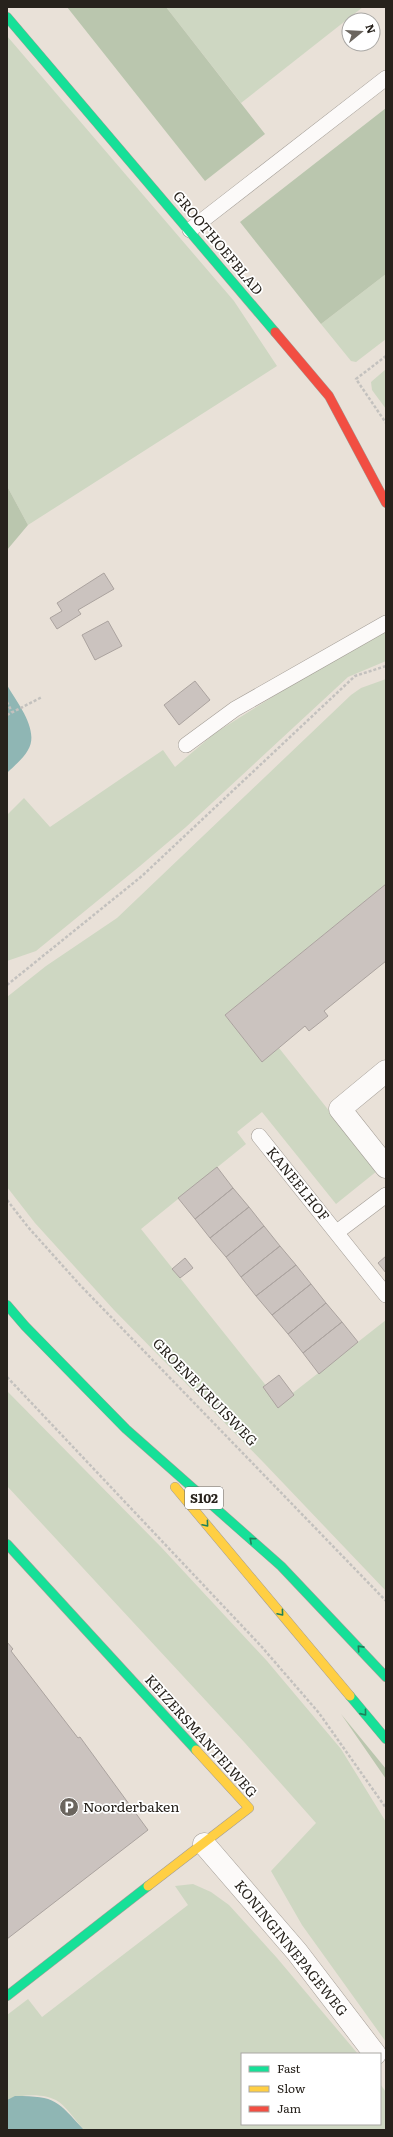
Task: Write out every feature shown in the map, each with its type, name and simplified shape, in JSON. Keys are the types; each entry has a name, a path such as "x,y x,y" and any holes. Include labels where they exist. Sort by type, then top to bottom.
{"street":[{"name":"GROOTHOEFBLAD","path":"7,16 190,230 329,396 386,503"},
{"path":"386,1071 340,1109 386,1167"},
{"name":"S102","path":"7,1305 25,1326 126,1429 281,1566 331,1617 386,1677"},
{"name":"S102","path":"126,1429 386,1739"},
{"name":"KEIZERSMANTELWEG","path":"7,1544 249,1808 7,1996"},
{"name":"KONINGINNEPAGEWEG","path":"204,1844 297,1952 374,2053"}],"lane":[{"path":"190,230 386,78"},
{"path":"186,745 235,708 386,623"},
{"name":"KANEELHOF","path":"260,1136 386,1295"},
{"name":"KANEELHOF","path":"337,1232 386,1194"}],"path":[{"path":"386,356 356,379 386,423"},
{"path":"7,985 142,876 355,676 386,666"},
{"path":"7,715 42,697"},
{"path":"7,702 12,712"},
{"name":"GROENE KRUISWEG","path":"7,1200 28,1227 80,1285 386,1601"},
{"path":"7,1377 261,1646 319,1713 386,1808"}],"green space":[{"path":"67,7 166,7 265,134 205,181"},
{"path":"166,7 363,7 357,12 341,12 341,24 241,103"},
{"path":"7,36 234,301 277,366 28,525 7,486"},
{"path":"386,108 386,274 321,324 240,222"},
{"path":"386,274 386,339 356,362 351,361 321,324"},
{"path":"386,369 386,409 372,390 371,382"},
{"path":"7,486 28,525 7,550"},
{"path":"386,630 386,661 348,677 186,827 140,866 36,951 7,961 7,815 24,798 50,827 163,750 175,767 215,733 306,676"},
{"path":"386,679 386,884 225,1015 262,1061 279,1048 377,1171 336,1204 262,1112 237,1132 246,1144 141,1229 280,1403 386,1320 386,1591 264,1463 114,1310 35,1223 7,1187 7,997 46,966 117,918 351,695 361,688"},
{"path":"7,1391 161,1547 267,1661 341,1749 386,1822 386,2042 302,1925 271,1871 316,1823 245,1743 7,1486"},
{"path":"341,1714 386,1769 386,1779"},
{"path":"193,1884 211,1892 229,1905 277,1958 357,2053 241,2053 241,2125 381,2125 381,2085 386,2092 386,2130 84,2130 66,2108 54,2099 33,2095 7,2100 7,2015 28,1999 42,2017 188,1905 175,1886"}],"water":[{"path":"7,685 26,717 31,734 31,742 26,753 7,773"},
{"path":"15,2096 40,2097 55,2102 68,2112 84,2130 7,2130 7,2100"}],"building":[{"path":"104,573 114,589 78,610 81,614 57,629 50,618 62,611 57,603"},
{"path":"108,621 122,646 95,660 82,635"},
{"path":"195,681 210,700 179,725 164,705"},
{"path":"386,884 386,961 324,1011 328,1016 309,1031 305,1026 262,1062 225,1015"},
{"path":"217,1167 233,1188 195,1219 178,1198"},
{"path":"233,1188 249,1207 210,1238 195,1219"},
{"path":"249,1207 264,1226 226,1257 210,1238"},
{"path":"264,1226 280,1246 241,1277 226,1257"},
{"path":"280,1246 296,1265 256,1296 241,1277"},
{"path":"386,1256 386,1273 378,1263"},
{"path":"185,1258 193,1268 180,1278 172,1269"},
{"path":"296,1265 311,1284 272,1315 256,1296"},
{"path":"311,1284 326,1303 288,1334 272,1315"},
{"path":"326,1303 342,1322 303,1353 288,1334"},
{"path":"342,1322 358,1342 319,1374 303,1353"},
{"path":"279,1375 294,1395 278,1408 263,1387"},
{"name":"Noorderbaken","path":"7,1642 13,1649 11,1651 78,1738 80,1737 148,1830 7,1939"}],"traffic: fast":[{"path":"7,17 275,332"},
{"path":"7,1305 25,1326 126,1429 281,1566 386,1677"},
{"path":"7,1544 196,1750"},
{"path":"350,1696 386,1739"},
{"path":"7,1996 148,1886"}],"traffic: slow":[{"path":"175,1487 350,1696"},
{"path":"148,1886 249,1808 196,1750"}],"traffic: jam":[{"path":"275,332 329,396 386,503"}],"place":[{"name":"Noorderbaken","path":"69,1807"}]}
